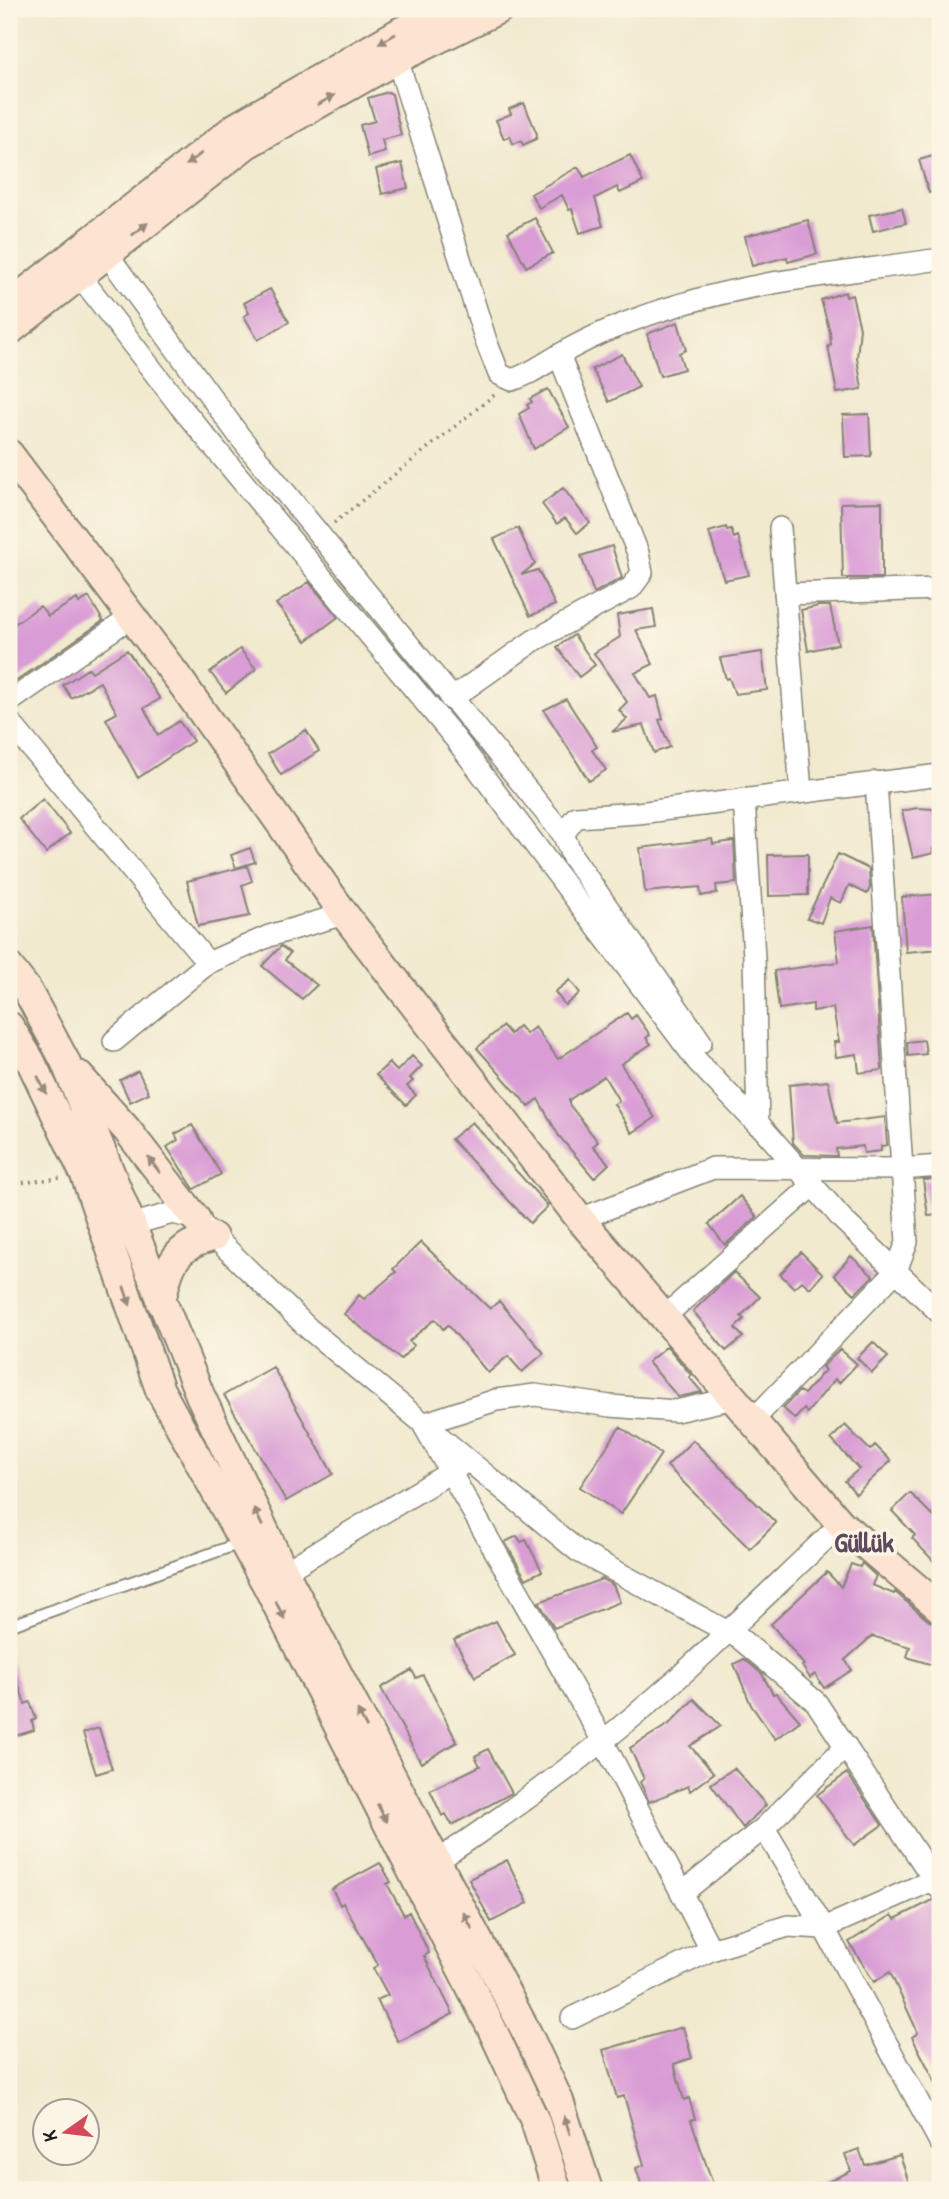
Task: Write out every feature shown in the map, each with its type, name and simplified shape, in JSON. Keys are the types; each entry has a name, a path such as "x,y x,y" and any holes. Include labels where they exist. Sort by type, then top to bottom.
{"street":[{"path":"9,305 236,127 400,32 448,9"},
{"path":"9,331 247,145 397,60 499,9"},
{"path":"397,60 485,341 499,374 512,380 535,372 559,355 621,326 683,303 790,281 940,259"},
{"path":"107,254 240,437 563,834 572,856 758,1125"},
{"path":"80,276 180,406 454,737 698,1062 812,1186 940,1313"},
{"path":"452,699 533,641 631,589 642,573 634,541 559,355"},
{"path":"9,454 181,682 344,914 580,1219 841,1524 940,1608"},
{"path":"780,528 801,792"},
{"path":"785,594 940,589"},
{"path":"9,702 131,617"},
{"path":"9,721 208,964"},
{"path":"563,834 576,817 638,813 940,775"},
{"path":"753,1420 896,1271 906,1242 876,782"},
{"path":"744,799 754,957 758,1125"},
{"path":"114,1041 208,964 269,936 344,914"},
{"path":"9,967 27,990 65,1061 119,1235 160,1390 243,1542 492,2029 536,2121 557,2190"},
{"path":"9,1026 30,1060 85,1175 161,1302 200,1395 284,1572 527,2033 559,2101 588,2190"},
{"path":"65,1061 127,1130 205,1228 309,1329 578,1551 727,1631 816,1702 938,1884 824,1928 789,1926 711,1950 572,2018"},
{"path":"580,1219 713,1168 901,1169 940,1166"},
{"path":"664,1317 812,1186"},
{"path":"119,1235 173,1213 205,1228"},
{"path":"161,1302 168,1268 180,1253 196,1241 205,1228"},
{"path":"423,1424 496,1400 535,1395 610,1406 676,1411 734,1398"},
{"path":"423,1424 603,1741 711,1950"},
{"path":"284,1572 470,1462"},
{"path":"437,1861 499,1819 603,1741 727,1631 841,1524"},
{"path":"682,1893 764,1828 846,1746"},
{"path":"764,1828 824,1928 940,2142"}],"lane":[{"path":"9,1626 243,1542"}],"path":[{"path":"319,535 512,380"},
{"path":"9,1184 85,1175"}],"building":[{"path":"388,92 392,94 401,135 382,140 385,152 368,157 360,125 375,121 368,98"},
{"path":"524,103 537,134 536,139 523,145 521,141 513,144 510,136 504,139 496,120 511,114 509,109"},
{"path":"940,154 940,190 929,193 919,160"},
{"path":"630,155 643,182 620,193 617,187 595,198 603,226 580,233 572,209 569,210 562,195 539,208 531,194 578,167 584,177"},
{"path":"402,163 408,188 382,194 376,169"},
{"path":"902,208 906,223 873,231 869,215"},
{"path":"535,218 553,253 526,267 508,232"},
{"path":"808,220 817,254 788,262 787,257 752,266 745,236"},
{"path":"270,289 289,322 258,340 244,316 249,313 244,303"},
{"path":"845,292 846,297 852,295 860,328 857,358 862,389 837,393 828,346 831,345 830,332 821,300"},
{"path":"678,322 686,350 679,353 684,369 660,376 647,334"},
{"path":"622,354 639,387 609,402 592,369"},
{"path":"548,389 569,427 534,449 519,414 529,408 527,405 532,402 530,399"},
{"path":"869,414 871,456 845,457 843,415"},
{"path":"563,488 590,523 577,533 565,518 557,524 542,504"},
{"path":"882,502 882,578 843,578 841,503"},
{"path":"726,527 727,530 731,529 734,538 738,536 749,575 724,580 709,532"},
{"path":"518,528 535,564 521,575 538,570 555,605 530,616 494,539"},
{"path":"612,546 622,578 594,593 581,556"},
{"path":"309,582 338,617 306,641 276,604"},
{"path":"89,597 103,621 9,686 9,628 40,606 48,616 77,599 79,603"},
{"path":"830,606 838,644 808,651 801,610"},
{"path":"653,609 656,627 636,630 653,664 635,673 650,698 657,696 663,719 659,720 670,747 654,753 644,725 612,732 627,719 619,710 627,702 594,653 620,637 617,615"},
{"path":"574,635 595,665 579,677 557,647"},
{"path":"240,649 256,669 226,693 210,672"},
{"path":"127,650 160,699 144,708 158,735 179,721 193,741 138,778 106,719 117,713 100,682 71,698 63,685 89,668 92,672"},
{"path":"762,652 767,690 735,694 729,678 726,679 720,658"},
{"path":"566,699 597,747 592,750 606,770 589,781 544,710"},
{"path":"306,730 319,751 281,775 268,754"},
{"path":"43,799 70,833 46,853 19,819"},
{"path":"933,809 934,814 940,813 940,847 933,848 934,853 913,858 902,811"},
{"path":"712,839 713,844 734,841 736,883 716,885 717,893 701,896 700,887 645,892 640,848"},
{"path":"250,848 255,862 236,868 231,855"},
{"path":"808,854 808,895 769,896 768,855"},
{"path":"838,854 869,869 870,888 867,894 849,885 841,903 830,898 821,923 807,918"},
{"path":"247,866 252,881 242,885 250,916 198,926 187,881"},
{"path":"940,894 940,949 906,952 902,897"},
{"path":"873,925 882,1070 859,1073 857,1054 836,1057 834,1042 839,1042 833,1008 813,1011 813,1004 779,1009 774,971 839,962 835,931"},
{"path":"281,946 290,953 285,960 317,985 302,999 262,966"},
{"path":"570,980 580,993 565,1005 555,992"},
{"path":"627,1013 631,1019 636,1015 650,1035 646,1038 651,1044 621,1064 655,1118 632,1133 614,1104 619,1101 604,1076 569,1100 569,1104 598,1142 593,1146 609,1164 594,1178 559,1136 538,1099 529,1107 477,1048 503,1026 510,1034 519,1026 526,1034 535,1027 558,1059"},
{"path":"924,1040 926,1054 908,1056 907,1042"},
{"path":"412,1056 422,1066 410,1078 413,1081 407,1086 416,1095 406,1105 376,1075 389,1063 397,1071"},
{"path":"138,1071 149,1093 130,1102 120,1080"},
{"path":"828,1081 837,1123 885,1117 887,1145 881,1146 881,1151 864,1153 863,1146 836,1149 837,1156 804,1155 793,1143 789,1085"},
{"path":"472,1122 548,1206 530,1223 451,1139"},
{"path":"192,1125 221,1174 194,1189 167,1147 178,1140 175,1134"},
{"path":"940,1179 940,1215 928,1216 923,1180"},
{"path":"740,1196 757,1217 725,1245 709,1224"},
{"path":"421,1242 490,1309 499,1301 544,1353 522,1372 508,1356 488,1373 448,1325 443,1329 435,1319 409,1341 414,1345 401,1359 344,1314 359,1295 364,1299 396,1272 393,1269"},
{"path":"801,1252 823,1274 810,1288 802,1281 794,1288 780,1274"},
{"path":"851,1256 873,1276 855,1294 834,1275"},
{"path":"734,1272 760,1297 741,1316 744,1319 735,1328 743,1337 726,1351 693,1311"},
{"path":"873,1342 888,1357 872,1373 857,1358"},
{"path":"667,1346 702,1392 678,1397 648,1362"},
{"path":"840,1349 857,1364 839,1383 835,1379 807,1413 804,1409 795,1419 783,1408 799,1391 804,1394 825,1370 822,1367"},
{"path":"273,1367 333,1474 286,1501 224,1395"},
{"path":"845,1425 870,1450 875,1445 891,1461 856,1494 845,1481 859,1469 831,1439"},
{"path":"620,1427 661,1454 621,1514 580,1487"},
{"path":"693,1440 776,1523 750,1549 667,1466"},
{"path":"910,1493 934,1517 940,1510 940,1568 912,1538 915,1535 892,1511"},
{"path":"517,1536 521,1542 526,1540 542,1571 526,1579 505,1542"},
{"path":"862,1563 876,1576 872,1585 894,1594 895,1592 929,1621 940,1624 940,1664 937,1663 936,1666 907,1657 910,1647 872,1636 845,1660 852,1670 824,1688 815,1674 810,1678 802,1666 804,1665 771,1624 827,1572 841,1587 851,1564 860,1567"},
{"path":"602,1579 613,1585 620,1602 554,1628 539,1602"},
{"path":"496,1621 515,1655 475,1677 454,1640"},
{"path":"744,1659 762,1674 773,1694 776,1693 800,1721 775,1739 751,1705 734,1664"},
{"path":"9,1663 12,1663 25,1704 30,1702 36,1719 32,1721 34,1730 9,1738"},
{"path":"412,1670 416,1678 423,1675 457,1742 421,1763 381,1688"},
{"path":"694,1699 721,1726 690,1746 714,1773 690,1791 688,1786 649,1802 640,1782 644,1779 630,1748 669,1724"},
{"path":"99,1728 112,1769 96,1774 83,1733"},
{"path":"488,1749 512,1793 452,1825 446,1814 442,1816 430,1790 480,1766 475,1756"},
{"path":"734,1768 766,1805 743,1828 711,1784"},
{"path":"847,1773 882,1825 854,1845 817,1795"},
{"path":"507,1860 528,1903 491,1922 469,1879"},
{"path":"380,1863 391,1882 387,1884 404,1915 409,1912 429,1953 424,1956 453,2014 398,2042 377,2000 388,1995 373,1968 378,1965 343,1903 340,1905 332,1889"},
{"path":"933,1900 940,1906 940,2091 912,2037 918,2033 890,1972 874,1982 849,1942 892,1915 895,1919"},
{"path":"683,2027 692,2058 674,2064 684,2100 689,2098 695,2119 691,2120 715,2190 643,2190 636,2168 644,2165 624,2096 617,2098 603,2050"},
{"path":"859,2149 865,2165 900,2155 911,2190 810,2190 851,2171 845,2154"}],"district":[{"name":"Güllük","path":"864,1542"}]}
